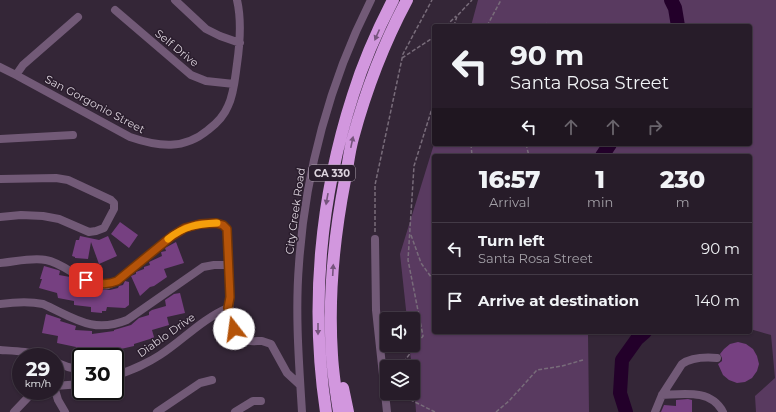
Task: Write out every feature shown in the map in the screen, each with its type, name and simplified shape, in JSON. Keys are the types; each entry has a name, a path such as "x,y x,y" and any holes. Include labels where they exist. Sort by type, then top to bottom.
{"highway":[{"name":"CA 330","path":"326,412 319,356 318,305 321,254 330,180 353,94 376,35 393,0"},
{"name":"CA 330","path":"339,412 332,355 331,309 332,267 337,233 353,139 382,53 407,0"},
{"path":"331,309 348,412"},
{"path":"319,356 322,412"}],"street":[{"path":"175,0 206,29 240,43"},
{"name":"San Gorgonio Street","path":"0,67 130,137 147,143 165,145 183,144 200,137 217,123 228,107 234,84 240,43 240,11 237,0"},
{"name":"City Creek Road","path":"302,412 298,354 298,264 307,193 315,157 339,72 372,0"},
{"name":"Self Drive","path":"115,10 191,75 206,81 234,84"},
{"path":"16,75 23,65 78,17"},
{"path":"0,139 73,135"},
{"path":"0,180 56,178 68,180 111,200 114,203 114,209 104,228 96,232 89,232 59,219 43,216 21,215 0,217"},
{"path":"0,263 39,259 48,260 86,280 108,285 117,281 172,236 185,228 200,224 216,223 223,225 227,229 230,297 228,308 238,338 244,341 263,341 271,344 287,373 300,385"},
{"path":"375,239 376,310 387,412"},
{"path":"0,304 36,302 92,325 102,326 117,324 127,320 203,267 228,265"},
{"name":"Diablo Drive","path":"124,373 139,367 155,358 205,321 228,308"},
{"path":"0,350 12,351"},
{"path":"655,412 662,395 682,364 695,358 717,358"},
{"path":"158,412 200,383 212,380"},
{"path":"662,395 698,394 715,401 722,412"},
{"path":"14,412 25,400"},
{"path":"58,400 65,412"},
{"path":"235,412 253,401 261,401"}],"path":[{"path":"375,239 375,185 402,58 432,0"},
{"path":"448,24 472,0"},
{"path":"488,24 500,0"},
{"path":"455,24 457,16"},
{"path":"402,58 432,38"},
{"path":"405,360 423,336 408,260 414,166 432,108"},
{"path":"410,233 421,263 432,278"},
{"path":"496,412 509,401 537,370 562,366 583,360"},
{"path":"411,400 435,412"}],"shaded area":[{"path":"478,0 776,0 776,412 756,412 755,396 775,378 771,335 752,330 752,154 432,154 432,334 588,334 589,412 416,412 415,400 420,400 420,360 411,360 410,352 420,352 420,312 406,312 400,254 433,146 752,146 752,24 472,24"}],"building":[{"path":"120,222 138,235 129,248 111,234"},
{"path":"80,236 99,240 108,236 117,256 99,264 91,242 88,259 75,258 72,256 76,240 79,240"},
{"path":"176,242 184,263 164,269 167,277 150,287 140,296 131,276 144,269 144,267 150,265 149,262 162,256 161,252 166,251 165,248"},
{"path":"44,266 58,270 60,271 59,275 70,277 76,281 75,284 83,285 91,289 110,290 123,285 125,281 129,282 129,305 125,308 107,307 106,311 102,311 102,313 91,312 91,307 74,305 74,301 58,298 57,293 39,288"},
{"path":"180,293 185,313 167,317 169,325 152,330 153,338 134,344 134,346 124,348 76,348 57,343 58,336 42,333 46,314 61,319 60,321 76,326 75,330 92,331 92,334 114,331 131,325 139,318 149,315 149,312 152,310 166,306 165,300 174,294"},
{"path":"738,342 746,344 753,349 759,364 757,371 752,378 745,382 737,383 729,380 723,375 718,364 722,361 720,354 724,349 730,344"},
{"path":"676,400 692,400 692,412 661,412 664,405 676,406"}],"waterway":[{"path":"671,0 675,8 678,24"},
{"path":"603,154 609,146"},
{"path":"626,412 620,393 622,360 637,339 643,334"}],"slow traffic":[{"path":"168,239 185,228 200,224 217,223"}],"route":[{"path":"86,280 108,285 117,281 172,236 185,228 200,224 216,223 223,225 227,229 230,297 228,308 234,329"}]}
